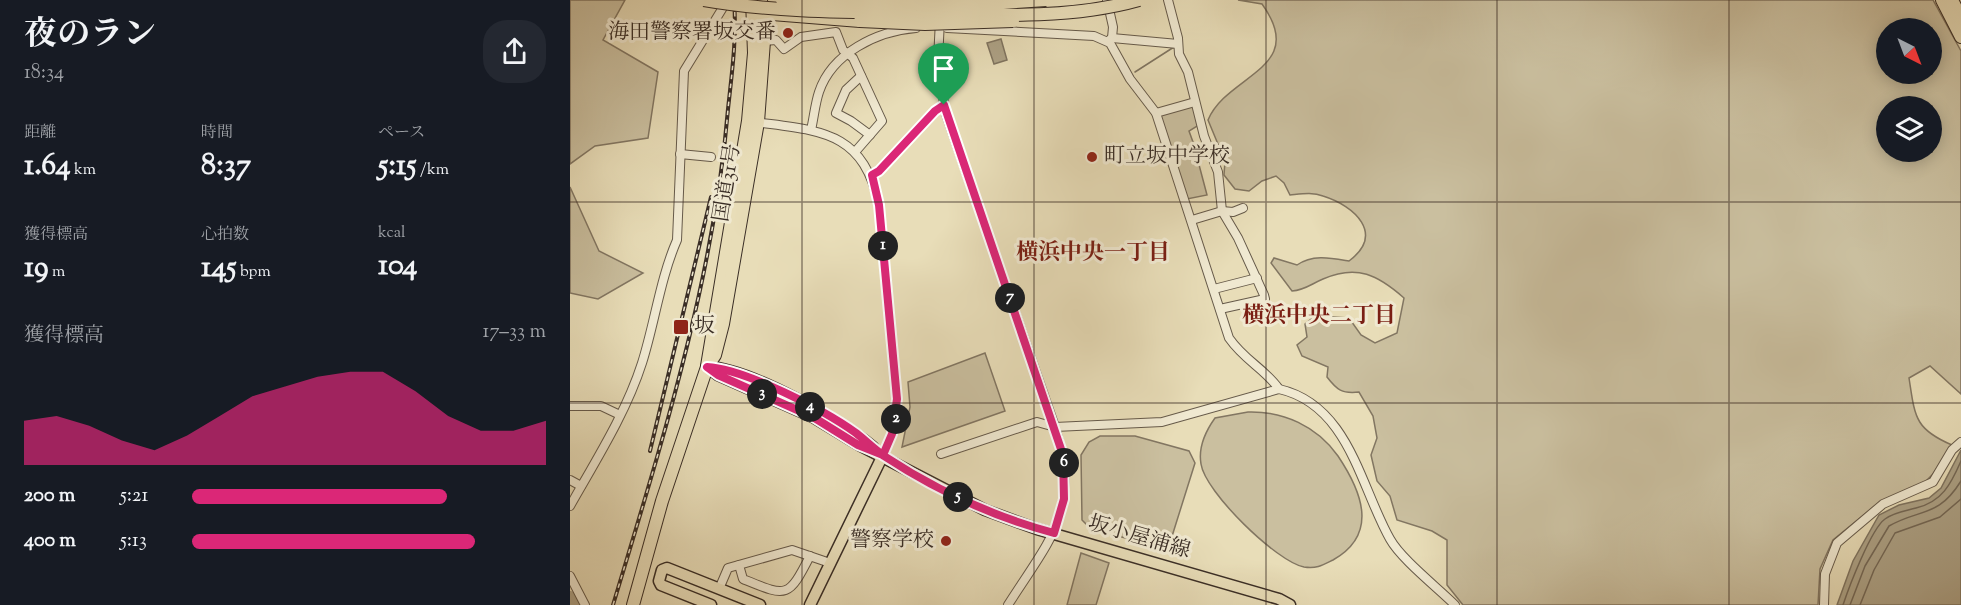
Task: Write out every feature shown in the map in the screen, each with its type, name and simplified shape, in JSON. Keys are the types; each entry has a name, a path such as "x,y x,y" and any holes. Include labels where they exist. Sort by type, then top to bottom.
{"highway":[{"path":"704,0 848,12 1022,14 1077,10 1136,1"},
{"path":"782,0 960,6 1046,0"},
{"path":"1942,0 1961,37"},
{"path":"1952,0 1961,18"},
{"path":"756,6 788,16 860,21 973,24 1050,18 1136,1"},
{"name":"国道31号","path":"633,605 669,481 707,367 715,355 725,314 764,38 756,6"},
{"name":"国道31号","path":"753,122 756,6"},
{"path":"764,38 777,20 788,16"}],"main road":[{"name":"坂小屋浦線","path":"707,367 718,375 813,417 858,445 883,455 924,480 985,510 1054,533 1279,599 1290,605"},
{"path":"802,605 812,600 883,455"},
{"path":"711,605 661,585 659,581 662,570 667,568 760,605"}],"street":[{"path":"570,506 620,415 642,363 667,263 676,240 684,71 728,0"},
{"path":"941,0 938,60 944,105 1063,455 1066,484 1054,533 1008,605"},
{"path":"1107,0 1113,27 1110,40 1130,79 1156,113 1229,338 1241,355 1271,378 1279,389"},
{"path":"1168,0 1178,44 1218,172 1222,211 1257,278 1265,299 1220,309"},
{"path":"811,130 819,93 825,78 848,53 889,34 914,28 1094,36 1110,40 1178,44"},
{"path":"764,38 776,40 784,49 801,37 836,33 853,58 882,121 855,152"},
{"path":"861,76 846,90 836,113 870,135"},
{"path":"1156,113 1196,102"},
{"path":"872,175 879,171 935,111 944,105"},
{"path":"753,122 811,130 836,138 855,152 872,175 879,205 897,399 892,434 883,455"},
{"path":"680,154 711,157"},
{"path":"1192,220 1222,211 1233,212 1243,208"},
{"path":"1214,290 1257,278"},
{"path":"941,454 1037,422 1055,427 1161,422 1279,389 1290,391 1312,404 1333,425 1353,454 1391,542 1455,605"},
{"path":"570,406 601,406 620,415"},
{"path":"1824,605 1825,574 1837,543 1883,504 1933,482 1952,450 1961,442"},
{"path":"570,480 581,486"},
{"path":"719,589 728,568 792,550 830,563"},
{"path":"739,565 743,579 775,592 783,592 793,586 810,556"},
{"path":"570,576 585,605"}],"shaded area":[{"path":"570,0 625,0 603,40 658,72 648,138 595,146 570,164"},
{"path":"1238,0 1933,0 1961,51 1961,394 1930,366 1909,378 1918,420 1930,433 1952,445 1933,474 1922,485 1881,501 1833,540 1820,569 1818,605 1463,605 1447,585 1447,540 1432,531 1397,520 1390,496 1377,481 1371,455 1377,438 1373,416 1359,392 1344,392 1337,388 1327,377 1328,367 1302,356 1297,345 1307,337 1305,324 1315,316 1349,318 1361,335 1375,343 1397,333 1404,298 1376,278 1357,272 1335,275 1292,291 1271,263 1274,258 1297,265 1316,258 1349,261 1360,251 1365,241 1362,222 1346,207 1323,196 1290,195 1284,183 1276,176 1262,181 1249,191 1235,189 1224,175 1225,161 1208,120 1218,104 1271,57 1276,43 1274,26 1262,4"},
{"path":"1194,105 1199,125 1189,131 1207,195 1187,199 1158,114"},
{"path":"570,187 599,251 643,273 598,299 570,293"},
{"path":"985,353 1005,411 902,447 910,407 908,382"},
{"path":"1248,412 1274,414 1298,422 1310,429 1330,445 1347,470 1359,498 1362,512 1361,525 1357,538 1347,550 1333,560 1316,567 1304,567 1277,553 1228,508 1205,476 1201,464 1201,452 1205,434 1211,423 1215,418"},
{"path":"1100,436 1135,436 1189,451 1195,463 1168,549 1091,529 1082,520 1081,455 1089,442"},
{"path":"1081,553 1109,563 1096,605 1067,605"}],"water":[{"path":"1001,39 1007,60 994,64 987,43"},
{"path":"1961,450 1961,605 1837,605 1853,561 1879,515 1899,505 1929,498 1941,488"}],"waterway":[{"path":"1135,72 1174,47"},
{"path":"570,596 576,605"}],"railway":[{"path":"613,605 684,360 711,235 721,172 732,68 734,0"},
{"path":"650,451 711,197"}],"place":[{"name":"海田警察署坂交番","path":"788,33"},
{"name":"町立坂中学校","path":"1092,157"},
{"name":"坂","path":"681,327"},
{"name":"警察学校","path":"946,541"}],"district":[{"name":"横浜中央一丁目","path":"1093,254"},
{"name":"横浜中央二丁目","path":"1319,317"}],"route":[{"path":"944,105 935,111 879,171 872,175 879,205 897,399 896,420 883,455 858,445 813,417 718,375 707,367 721,368 780,392 830,417 883,455 924,480 985,510 1054,533 1066,484 1063,455 944,105"}]}
